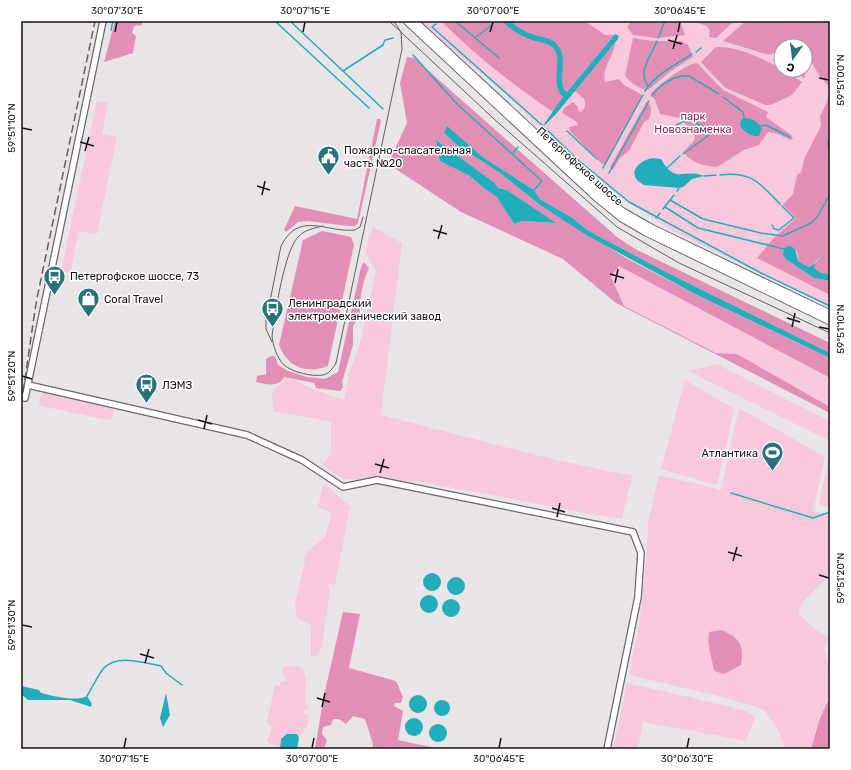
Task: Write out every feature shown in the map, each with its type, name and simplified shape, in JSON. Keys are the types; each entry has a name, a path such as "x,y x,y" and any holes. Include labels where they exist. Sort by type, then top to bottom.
{"main road":[{"name":"Петергофское шоссе","path":"407,21 595,196 622,218 665,241 830,321"},
{"name":"Петергофское шоссе","path":"414,21 584,178 623,212 651,228 830,314"}],"street":[{"path":"21,397 25,398 28,385 103,21"},
{"path":"28,385 247,435 302,460 343,487 378,480 633,532 641,553 638,597 607,749"}],"green space":[{"path":"115,21 142,21 142,25 134,26 132,33 136,36 133,53 104,62"},
{"name":"парк Новознаменка","path":"418,21 830,21 830,307 669,229 594,178 553,142 508,96"},
{"path":"443,21 585,21 605,35 614,35 567,92 561,92 563,97 553,112 524,92 484,60 445,25"},
{"path":"631,21 680,21 685,35 656,38 633,35 627,27"},
{"path":"693,21 734,21 716,38 709,37 710,31 707,26"},
{"path":"746,21 830,21 830,88 818,74 813,65 813,38 773,38 773,53 769,55 723,41"},
{"path":"633,38 652,41 681,41 688,45 693,57 671,71 648,90 644,89 635,85 625,76"},
{"path":"615,42 613,52 606,66 604,77 605,82 619,79 624,85 641,94 642,97 606,164 602,164 570,131 569,127 578,125 577,122 562,113 564,108 573,102 578,107 578,111 581,112 585,107 585,100 575,91"},
{"path":"716,47 726,47 761,58 773,64 773,78 796,78 802,82 792,95 771,105 765,105 726,88 701,62"},
{"path":"407,57 414,58 617,237 635,249 830,343 830,353 668,273 587,230 574,219 540,199 534,190 484,158 447,127 444,133 457,145 500,173 540,205 626,258 695,294 830,358 830,378 619,266 611,277 624,306 716,353 737,354 830,407 830,413 616,303 563,259 461,212 388,164 407,123 400,83","holes":["436,140 495,183 498,188 507,190 555,223 523,221 514,224 497,197 470,176 441,161"]},
{"path":"697,63 723,90 768,112 766,117 791,135 793,139 791,140 775,133 768,132 759,145 744,150 717,167 702,165 686,156 683,152 693,142 695,137 692,131 680,118 660,114 655,100 650,94 679,71"},
{"path":"830,88 830,274 821,273 814,268 816,263 823,258 819,259 809,267 799,262 797,252 792,247 787,260 814,278 830,281 830,295 757,258 772,240 796,218 783,205 793,194 797,175 801,172 805,157 821,126 820,116 827,102"},
{"path":"97,100 108,103 102,134 117,137 97,234 79,231 70,273 61,272"},
{"path":"647,101 651,107 649,119 644,122 629,151 620,158 612,171 610,167"},
{"path":"377,119 380,119 381,121 358,223 355,226 348,226 308,221 298,222 286,232 284,230 295,206 357,219"},
{"path":"373,227 402,243 381,415 560,461 632,476 622,518 613,518 422,482 343,479 322,465 331,454 331,422 274,411 272,398 273,390 283,382 285,378 294,379 312,389 344,400 349,374 361,339 376,271 365,251"},
{"path":"322,231 351,237 354,245 328,366 305,369 293,364 287,359 279,345 303,240"},
{"path":"364,262 369,268 364,280 360,304 360,316 353,326 353,345 342,382 343,387 340,391 316,388 314,383 284,377 279,383 276,384 256,382 257,376 266,374 266,359 271,356 275,356 278,365 288,371 307,377 325,379 338,372 361,267"},
{"path":"619,266 830,378 830,407 737,354 716,353 624,306 611,277"},
{"path":"717,364 830,421 830,441 688,371"},
{"path":"685,380 734,409 717,485 661,469"},
{"path":"45,393 112,408 114,411 112,418 109,420 41,406 39,403 41,394"},
{"path":"739,408 825,457 813,511 830,515 830,573 802,603 798,614 820,633 830,638 824,648 830,672 830,697 820,718 811,749 785,749 777,727 763,709 719,696 629,675 639,626 647,552 648,523 659,475 721,490"},
{"path":"828,461 830,461 830,508 819,504"},
{"path":"324,483 350,507 335,585 328,584 330,591 322,647 318,655 311,657 311,625 297,618 295,604 307,552 325,537 332,513 318,507"},
{"path":"343,612 360,614 349,668 396,681 403,697 401,703 395,703 394,706 403,711 398,740 440,749 372,749 373,744 365,719 353,716 346,724 339,719 333,719 331,725 323,727 322,734 327,740 324,749 315,749 323,700"},
{"path":"722,630 737,639 742,652 741,665 724,674 714,671 708,641 709,632"},
{"path":"296,666 303,668 306,680 305,702 309,707 302,712 308,716 308,724 299,738 297,734 281,739 280,748 267,742 272,727 267,722 275,685 280,686 281,681 285,681 286,677 282,675 283,667"},
{"path":"627,683 744,710 755,717 746,741 643,722 638,749 613,749"},
{"path":"830,697 830,748 811,749 820,718"}],"water":[{"path":"615,34 619,36 618,39 556,114 545,125 544,124 563,97 560,88 567,92"},
{"path":"744,118 759,124 762,129 759,136 748,134 740,126 741,120"},
{"path":"447,126 484,158 534,190 540,199 574,219 587,230 668,273 830,353 830,358 695,294 588,236 540,205 500,173 457,145 444,133"},
{"path":"436,140 495,183 498,188 507,190 556,223 523,221 514,224 497,197 470,176 440,161"},
{"path":"652,158 661,159 671,172 676,174 697,174 704,176 692,179 683,187 679,188 644,185 635,177 635,169 641,162"},
{"path":"787,246 791,246 795,249 799,262 809,267 825,257 816,263 814,268 821,273 830,274 830,281 814,278 787,260 783,255 784,249"},
{"path":"432,573 438,576 441,582 438,588 432,591 426,588 423,582 426,576"},
{"path":"456,577 462,580 465,586 462,592 456,595 450,592 447,586 450,580"},
{"path":"429,595 435,598 438,604 435,610 429,613 423,610 420,604 423,598"},
{"path":"451,599 457,602 460,608 457,614 451,617 445,614 442,608 445,602"},
{"path":"21,686 39,690 41,693 64,698 82,698 87,696 92,704 91,707 70,700 28,700 21,694"},
{"path":"166,693 170,715 163,727 160,718"},
{"path":"418,695 424,698 427,704 424,710 418,713 412,710 409,704 412,698"},
{"path":"439,700 445,700 450,705 448,714 445,716 439,716 434,711 434,705"},
{"path":"414,718 420,721 423,727 420,733 414,736 408,733 405,727 408,721"},
{"path":"434,724 442,724 447,729 445,740 442,742 434,742 429,737 429,729"},
{"path":"287,734 297,734 299,738 297,749 280,749 281,739"}],"waterway":[{"path":"111,30 113,21"},
{"path":"275,21 369,108"},
{"path":"290,21 343,71 383,45 385,40 393,38"},
{"path":"455,21 499,58"},
{"path":"506,21 523,33 531,37 548,41 555,46 560,57 559,82 563,93"},
{"path":"658,38 665,21"},
{"path":"436,24 432,27 542,125 577,159 629,202 761,273 830,306"},
{"path":"475,38 492,25"},
{"path":"648,86 645,80 644,69 657,41"},
{"path":"696,52 701,48"},
{"path":"645,91 660,75 692,54"},
{"path":"413,55 458,105 542,181 534,190"},
{"path":"343,71 383,109"},
{"path":"652,96 663,84 684,76 689,76 719,94"},
{"path":"603,168 643,95"},
{"path":"723,97 743,112 744,118"},
{"path":"609,173 649,101"},
{"path":"676,125 689,119 713,132 683,154"},
{"path":"761,126 766,125 790,137"},
{"path":"567,131 597,159"},
{"path":"830,139 828,142 830,158"},
{"path":"513,153 518,147"},
{"path":"666,169 680,156"},
{"path":"704,176 716,175"},
{"path":"720,175 740,175 754,180 767,190 780,204"},
{"path":"670,200 703,219 761,233 783,236 811,223 817,217 830,194"},
{"path":"663,209 674,195"},
{"path":"772,225 774,229 779,230 794,218 782,206"},
{"path":"665,207 698,228 784,249"},
{"path":"656,218 660,213"},
{"path":"731,493 813,518 830,512"},
{"path":"87,696 103,669 115,661 123,660 138,661 161,666 166,673 182,685"}],"tram line":[{"path":"389,21 494,119 617,227 679,263 830,333"},
{"path":"323,226 303,233 298,237 293,245 284,269 272,336 276,352 284,365 297,372 308,375 323,375 332,369 336,363 402,49 401,32 395,23"},
{"path":"272,342 266,329 266,321 281,246 288,235 296,229 305,226 355,230 360,227 363,217"}],"railway":[{"path":"21,404 37,298 95,21"}],"place":[{"name":"Пожарно-спасательная часть №20","path":"329,176"},
{"name":"Петергофское шоссе, 73","path":"55,296"},
{"name":"Coral Travel","path":"89,318"},
{"name":"Ленинградский электромеханический завод","path":"273,328"},
{"name":"ЛЭМЗ","path":"147,404"},
{"name":"Атлантика","path":"773,472"}]}
